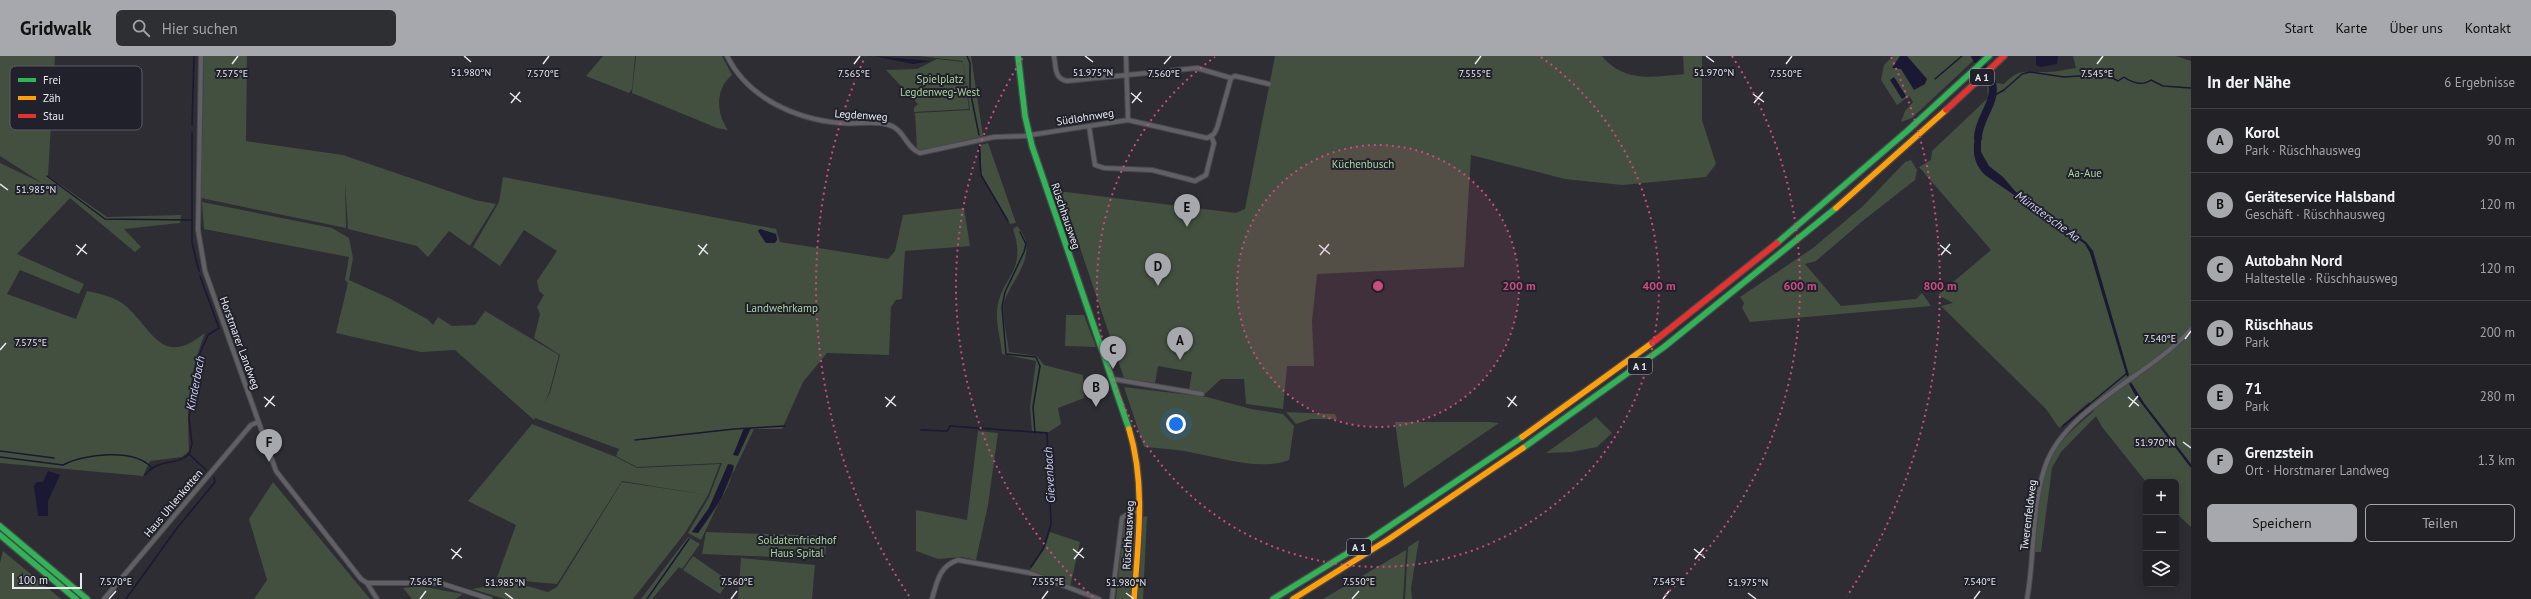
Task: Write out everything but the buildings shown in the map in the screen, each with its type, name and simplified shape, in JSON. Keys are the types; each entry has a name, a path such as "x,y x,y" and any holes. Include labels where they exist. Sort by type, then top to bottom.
{"main road":[{"name":"Rüschhausweg","path":"1018,56 1029,135 1113,379 1134,450 1140,512 1134,599"},
{"name":"A 1","path":"1273,599 1444,492 1629,362 1784,239 1953,90 1989,56"},
{"name":"A 1","path":"1293,599 1450,501 1636,370 1791,248 1960,98 2004,56"},
{"path":"0,526 87,599"},
{"path":"0,535 76,599"}],"street":[{"name":"Horstmarer Landweg","path":"201,56 199,246 210,287 273,464 282,480 367,583 377,599"},
{"name":"Legdenweg","path":"727,56 736,73 760,95 798,114 839,123 891,125 898,130 916,152 920,153 984,139 1029,135"},
{"path":"1054,56 1057,75 1062,80 1197,68 1231,78 1235,76 1269,84"},
{"name":"Südlohnweg","path":"1029,135 1128,120 1126,56"},
{"path":"1128,120 1203,138 1211,136 1217,128 1231,78"},
{"path":"1089,126 1094,165 1104,168 1152,170 1195,181 1206,175 1214,142 1211,136"},
{"name":"Twerenfeldweg","path":"2027,599 2040,488 2048,461 2055,448 2069,430 2124,383 2174,345 2191,328"},
{"path":"1113,379 1202,394"},
{"name":"Haus Uhlenkotten","path":"105,598 251,425 258,422"},
{"path":"1112,599 1122,518 1129,513 1140,512"},
{"path":"932,599 940,573 949,564 958,560 1030,573 1099,599"},
{"path":"367,583 440,583 490,599"}],"green space":[{"path":"0,56 55,56 54,66 10,66 10,130 51,130 48,176 107,217 181,215 180,223 124,229 141,247 135,252 70,198 17,254 84,284 79,294 20,270 7,294 76,319 87,291 108,296 127,307 153,336 169,347 179,347 190,343 205,333 195,364 190,392 188,419 189,451 182,457 150,461 143,476 0,463 0,163 42,183 0,156"},
{"path":"204,56 247,56 246,141 343,155 475,200 496,204 470,246 449,231 428,257 417,246 348,229 345,180 346,228 201,198"},
{"path":"603,56 635,56 632,89 629,93 586,76"},
{"path":"636,56 722,56 732,75 723,87 719,101 721,116 728,130 717,128 632,93"},
{"path":"918,56 971,56 983,136 921,151 917,149 915,113 970,110 963,61"},
{"name":"Küchenbusch","path":"1275,56 1602,56 1620,71 1650,77 1684,74 1683,56 1702,56 1702,120 1716,164 1706,177 1622,185 1565,179 1471,155 1464,267 1317,274 1312,321 1314,366 1287,366 1283,409 1246,404 1244,379 1221,379 1206,393 1189,390 1192,372 1158,366 1155,383 1124,378 1072,224 1058,191 1236,213 1245,209"},
{"name":"Aa-Aue","path":"1893,56 1978,56 1992,78 1994,76 1995,83 2004,84 2019,73 2051,72 2076,68 2073,56 2176,56 2191,61 2191,527 2179,516 2179,479 2144,479 2102,427 2096,416 2061,452 2052,468 2041,552 2035,552 2043,480 2051,458 2064,438 2094,411 2089,402 2059,428 2046,409 1941,306 1953,303 1938,295 1991,250 1919,167 1931,160 1932,151 1988,98 1987,83 1990,80 1975,59 1912,118 1901,122 1905,111 1913,102 1909,96 1897,105 1881,80 1884,65"},
{"name":"Spielplatz Legdenweg-West","path":"937,59 963,62 969,109 914,112 914,108 918,104 886,70 917,69"},
{"path":"988,143 1016,223 1010,224 981,174 981,145"},
{"path":"1911,160 1917,170 1915,180 1865,219 1816,261 1805,264 1841,306 1916,299 1922,293 1931,306 1750,322 1742,308 1744,303 1740,297 1813,248 1863,206 1905,162"},
{"name":"Landwehrkamp","path":"503,177 776,229 780,242 888,259 895,251 903,215 964,208 970,246 905,251 902,299 896,300 891,307 889,355 827,353 803,382 782,429 754,429 732,475 732,464 728,465 709,508 692,532 698,533 719,503 701,540 688,533 709,497 722,463 637,467 616,456 619,449 535,418 534,420 455,350 421,352 336,333 348,283 345,280 349,257 204,229 202,202 332,228 349,238 353,258 349,280 389,298 427,319 433,325 438,317 452,326 475,325 485,311 559,355 549,393 544,403 550,393 560,355 534,338 540,314 537,307 544,295 539,291 537,281 557,251 524,230 500,266 473,247 499,202","holes":["760,229 776,234 777,240 766,243 758,231"]},
{"path":"1017,226 1024,236 1026,255 1023,265 1008,293 1003,307 1009,352 1037,356 1044,365 1083,375 1084,398 1058,408 1061,424 1049,432 1032,431 1030,407 1036,361 1002,354 997,322 999,299 1012,274 1017,256 1017,244 1013,229"},
{"path":"1066,315 1084,315 1096,347 1065,346"},
{"path":"1124,387 1207,397 1251,409 1283,414 1294,426 1289,460 1277,463 1251,464 1184,451 1144,447"},
{"path":"1286,412 1335,414 1337,419 1311,419 1296,424"},
{"path":"1596,417 1612,433 1597,447 1571,452 1546,453"},
{"path":"1395,422 1489,422 1499,423 1404,488"},
{"path":"532,424 616,457 637,468 720,464 708,495 622,481 557,584 513,580 495,583 516,525 468,501"},
{"path":"978,431 998,433 988,505 976,560 962,557 938,559 916,551 916,510 967,520"},
{"path":"273,482 370,599 254,599 267,580 249,519"},
{"path":"622,482 708,495 685,533 633,599 505,599 472,589 513,582 548,592 557,587"},
{"path":"1147,516 1143,599 1116,599 1124,521"},
{"name":"Soldatenfriedhof Haus Spital","path":"706,532 827,536 825,559 702,554"},
{"path":"1050,532 1080,542 1070,587 1029,571 1045,548"},
{"path":"688,537 700,544 682,569 679,567 652,599 641,599"},
{"path":"1419,540 1411,588 1412,599 1405,599 1408,547"},
{"path":"1406,550 1403,599 1323,599"},
{"path":"3,551 61,599 0,599 0,563"},
{"path":"693,556 729,581 720,594 683,570"},
{"path":"741,558 815,565 812,599 738,599"},
{"path":"419,586 463,594 456,599 412,599 403,588"}],"water":[{"path":"874,56 931,61 913,64"},
{"path":"1900,56 1907,56 1927,79 1925,84 1914,90 1901,69 1892,68"},
{"path":"2036,56 2058,56 2057,64 2040,67 2036,65"},
{"path":"1894,77 1906,96 1902,99 1890,80"},
{"path":"1978,127 1981,129 1981,152 1989,166 2003,177 2015,191 2086,242 2093,251 2129,375 2127,377 2090,253 2085,244 1985,175 1980,170 1974,152"},
{"path":"760,229 776,234 777,240 775,243 766,243 758,231"},
{"path":"2131,382 2144,403 2191,464 2191,468 2135,395 2129,384"},
{"path":"744,428 751,428 738,456 733,455"},
{"path":"728,464 734,466 722,497 698,533 692,532 709,508"},
{"path":"48,471 60,475 48,501 48,516 38,516 34,486 37,482 43,482"}],"waterway":[{"name":"Kinderbach","path":"192,125 194,56"},
{"name":"Gievenbach","path":"967,56 970,63 970,90 979,135"},
{"path":"1935,79 1962,56"},
{"name":"Münstersche Aa","path":"1975,56 1991,80 1993,90 1990,104 1981,124 1978,138"},
{"path":"1993,96 2004,90 2022,74 2030,72 2064,77 2094,75 2101,78 2109,76 2118,81 2124,77 2130,81 2138,83 2145,83 2151,80 2163,86 2191,88"},
{"name":"Kinderbach","path":"192,132 192,243 199,271"},
{"name":"Gievenbach","path":"979,146 981,175 1008,221"},
{"path":"47,176 105,219 192,220"},
{"name":"Gievenbach","path":"1020,232 1026,244 1024,252 1005,292 1002,307 1006,354 1036,357 1040,366 1033,407 1035,433"},
{"name":"Kinderbach","path":"200,276 219,328 208,335 197,360 189,418 192,444 189,454 206,470"},
{"path":"2063,426 2126,374"},
{"path":"635,440 734,429 785,426"},
{"name":"Gievenbach","path":"921,430 947,431 950,426 1047,433 1051,524 1043,549 1031,567"},
{"path":"0,451 54,458"},
{"path":"145,475 150,469 156,466 179,460 189,454"},
{"path":"0,457 63,465 83,458 121,455 133,457 143,461 151,467"},
{"name":"Kinderbach","path":"126,599 177,528 215,482 214,477"},
{"path":"647,599 689,539"}],"traffic: fast":[{"path":"1018,56 1025,116 1032,146 1129,429"},
{"path":"1777,243 1906,132 1989,56"},
{"path":"1523,448 1664,347 1836,208"},
{"path":"1273,599 1369,540 1522,437"},
{"path":"0,526 87,599"},
{"path":"0,535 76,599"}],"traffic: slow":[{"path":"1836,208 1946,110"},
{"path":"1522,437 1652,343"},
{"path":"1129,429 1138,471 1139,492 1139,535 1134,599"},
{"path":"1293,599 1389,539 1523,448"}],"traffic: jam":[{"path":"1946,110 2004,56"},
{"path":"1652,343 1777,243"}],"place":[{"name":"71","path":"1187,227"},
{"name":"Rüschhaus","path":"1158,286"},
{"name":"Korol","path":"1180,360"},
{"name":"Autobahn Nord","path":"1113,369"},
{"name":"Geräteservice Halsband","path":"1096,407"},
{"name":"Grenzstein","path":"269,462"}]}
